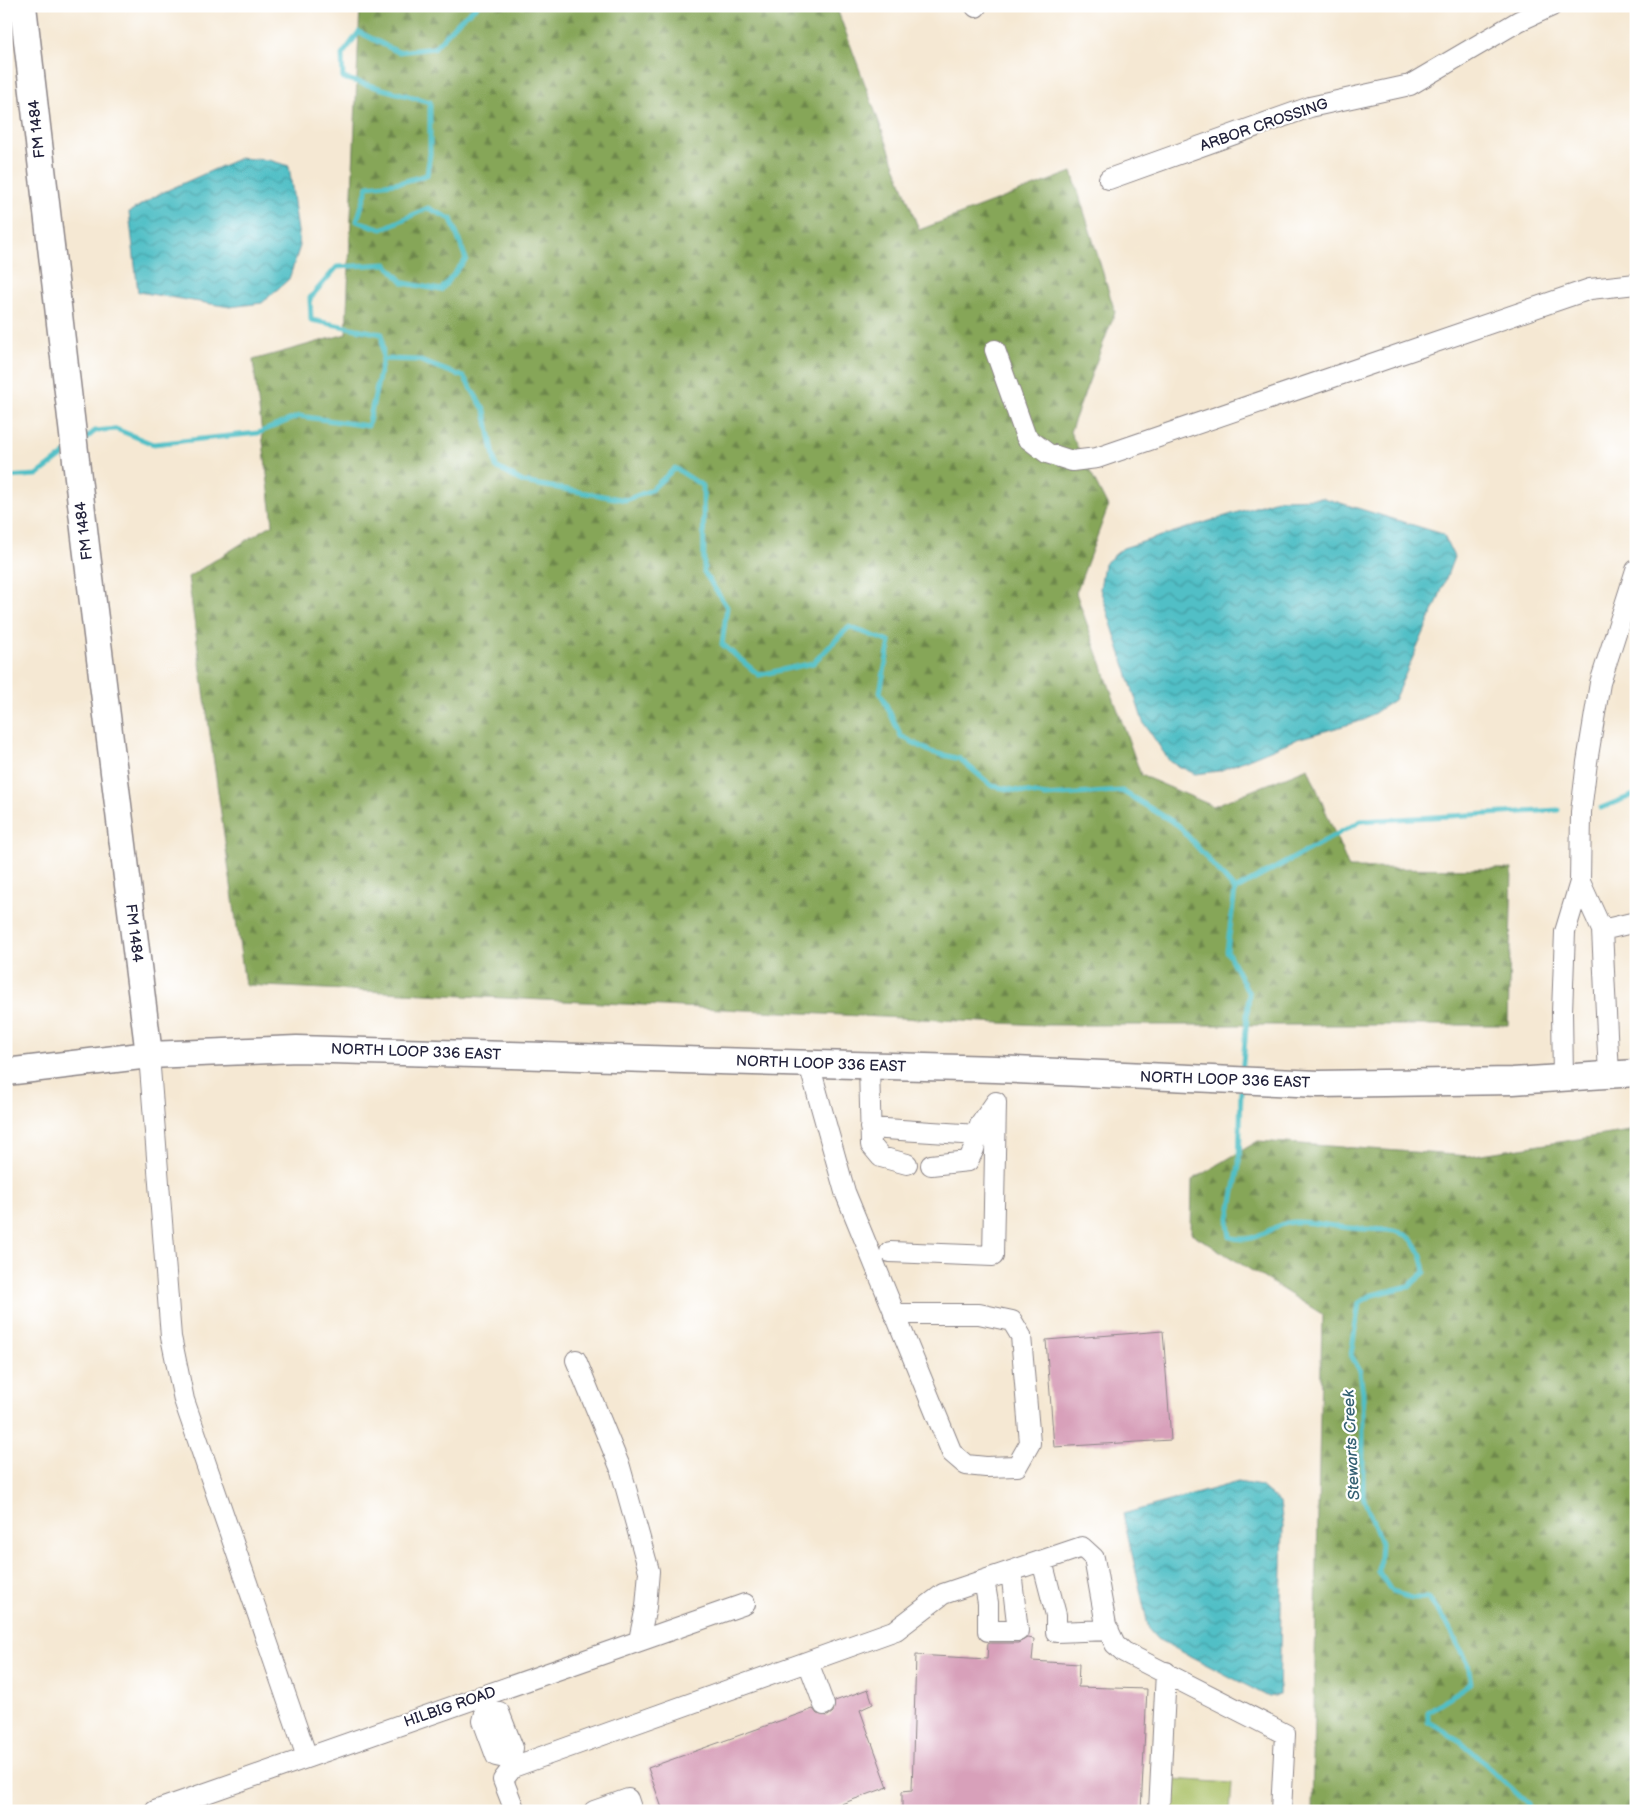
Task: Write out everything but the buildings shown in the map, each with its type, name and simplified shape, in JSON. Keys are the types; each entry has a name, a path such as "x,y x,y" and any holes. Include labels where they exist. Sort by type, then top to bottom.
{"main road":[{"name":"FM 1484","path":"23,6 86,546 149,1055"},
{"name":"NORTH LOOP 336 EAST","path":"6,1072 149,1055 297,1049 996,1069 1319,1084 1513,1082 1636,1073"}],"street":[{"name":"ARBOR CROSSING","path":"1109,179 1310,107 1410,85 1518,21 1552,6"},
{"path":"995,350 1026,437 1047,453 1072,461 1097,458 1590,289 1634,286"},
{"path":"1563,1078 1562,1012 1565,932 1580,882 1581,812 1587,762 1600,683 1636,570"},
{"path":"1580,882 1602,930 1609,1075"},
{"path":"1602,930 1636,922"},
{"path":"149,1055 171,1337 184,1400 307,1757"},
{"path":"809,1064 845,1192 894,1314 952,1453 966,1465 986,1467 1017,1466 1030,1443 1021,1336 1012,1321 979,1314 894,1314"},
{"path":"869,1066 871,1145 881,1157 907,1164"},
{"path":"890,1252 993,1256 996,1069"},
{"path":"931,1165 968,1162 980,1125 996,1102"},
{"path":"870,1128 978,1135"},
{"path":"576,1360 620,1467 649,1571 646,1607 639,1640"},
{"path":"511,1763 808,1662 896,1630 943,1594 1082,1548 1094,1558 1108,1630 1115,1644 1124,1652 1285,1734 1281,1811"},
{"path":"1042,1560 1056,1615 1056,1632 1108,1630"},
{"path":"984,1580 988,1603 988,1631 1018,1631 1011,1571"},
{"name":"HILBIG ROAD","path":"157,1810 307,1757 484,1703 639,1640 745,1604"},
{"path":"808,1662 824,1705"},
{"path":"1159,1811 1166,1672"},
{"path":"484,1703 499,1712 513,1748 511,1763 504,1780 515,1811"},
{"path":"594,1811 628,1799 632,1811"}],"green space":[{"path":"360,6 836,6 919,230 1072,172 1115,312 1070,432 1108,507 1076,593 1141,775 1213,806 1308,768 1349,868 1512,869 1508,1025 1040,1025 245,985 188,577 273,524 253,360 346,334"},
{"path":"1636,1130 1636,1811 1312,1811 1322,1314 1191,1233 1192,1180 1258,1141 1469,1156"},
{"path":"1172,1779 1232,1783 1230,1811 1170,1811"}],"water":[{"path":"240,158 269,160 289,166 300,246 289,279 262,303 230,307 138,292 129,212 159,194"},
{"path":"1324,498 1443,534 1454,557 1436,605 1394,700 1364,720 1297,739 1219,771 1195,774 1170,762 1143,722 1100,589 1104,564 1123,548 1280,499"},
{"path":"1238,1482 1261,1486 1280,1502 1283,1526 1279,1695 1269,1697 1157,1639 1149,1630 1123,1514"}],"waterway":[{"path":"383,359 382,334 311,320 310,298 337,267 386,264 404,283 441,290 466,259 451,219 428,208 382,229 357,221 368,186 402,182 427,175 430,154 430,102 343,78 342,55 359,32 398,52 434,48 460,20 477,6"},
{"name":"Stewarts Creek","path":"83,441 95,431 116,429 153,444 258,433 299,416 368,426 383,359 418,360 464,377 485,411 496,467 523,482 626,500 651,490 675,468 703,486 704,572 727,607 722,644 759,675 813,663 849,627 890,642 880,692 901,736 931,752 960,759 992,786 1046,796 1122,791 1178,825 1235,890"},
{"name":"Stewarts Creek","path":"6,477 37,475 66,453"},
{"path":"1601,808 1636,794"},
{"path":"1235,890 1361,821 1558,810"},
{"path":"1235,890 1227,951 1249,994 1242,1074"},
{"name":"Stewarts Creek","path":"1241,1088 1239,1166 1228,1223 1230,1237 1248,1239 1286,1223 1294,1222 1389,1230 1400,1232 1408,1237 1416,1244 1421,1256 1425,1272 1409,1286 1372,1295 1359,1303 1351,1355 1360,1371 1363,1393 1363,1496 1381,1543 1379,1572 1392,1592 1412,1598 1428,1598 1446,1622 1468,1663 1471,1683 1428,1712 1428,1722 1462,1742 1527,1803 1531,1811"}]}
